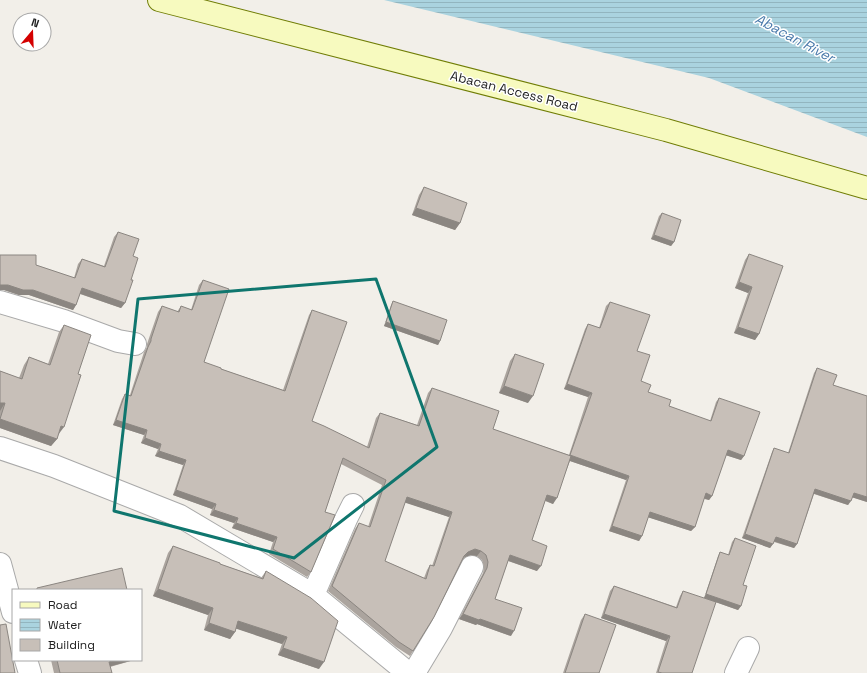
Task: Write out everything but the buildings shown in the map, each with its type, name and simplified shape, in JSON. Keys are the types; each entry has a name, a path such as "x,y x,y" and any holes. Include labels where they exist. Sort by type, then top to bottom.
{"street":[{"name":"Abacan Access Road","path":"159,0 666,130 867,188"},
{"path":"0,302 64,321 118,341 135,344"},
{"path":"0,448 54,466 180,516 313,595 408,673"},
{"path":"313,595 353,505"},
{"path":"0,564 12,608"},
{"path":"414,673 441,628 472,567"},
{"path":"736,673 748,648"},
{"path":"26,661 30,673"}],"highlighted area":[{"path":"376,279 437,447 294,558 114,511 138,299"}],"water":[{"name":"Abacan River","path":"384,0 867,0 867,137 709,78"}]}
